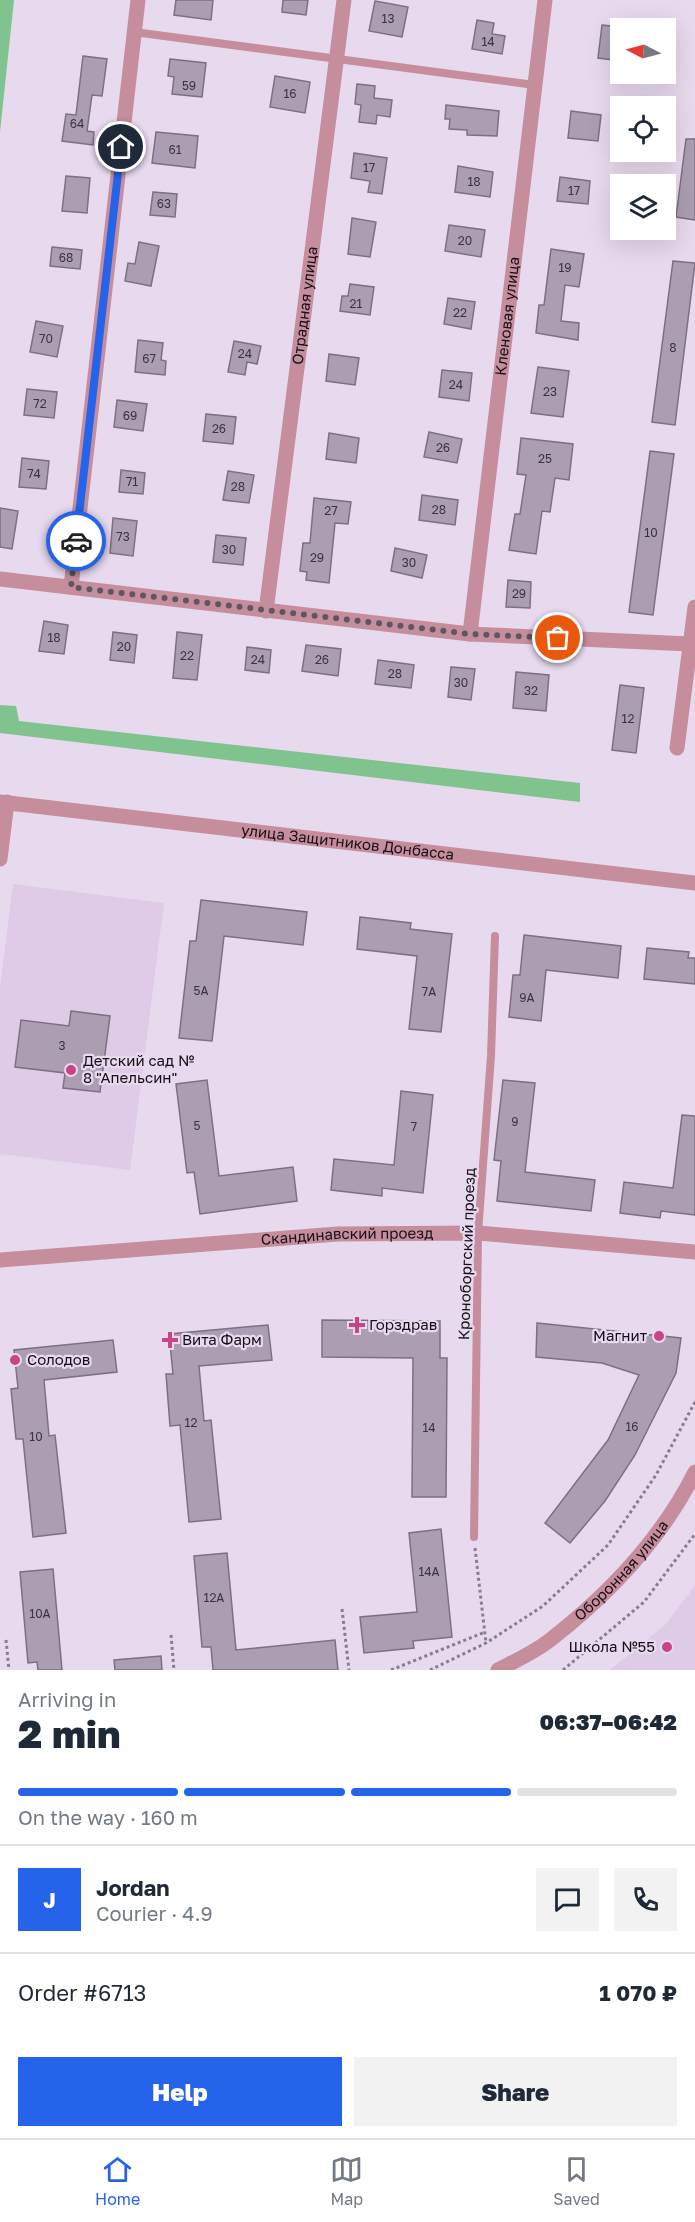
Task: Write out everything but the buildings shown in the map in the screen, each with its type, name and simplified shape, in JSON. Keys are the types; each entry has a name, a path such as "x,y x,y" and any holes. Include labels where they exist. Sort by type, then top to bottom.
{"street":[{"path":"71,587 138,0"},
{"name":"Отрадная улица","path":"266,611 344,0"},
{"name":"Кленовая улица","path":"470,634 546,0"},
{"path":"0,579 470,634 690,644"},
{"path":"677,748 695,608"},
{"path":"0,858 4,802"},
{"name":"улица Защитников Донбасса","path":"4,802 695,882"},
{"name":"Скандинавский проезд","path":"0,1260 338,1234 478,1233 695,1252"},
{"name":"Оборонная улица","path":"498,1670 549,1642 625,1574 682,1497 695,1472"}],"lane":[{"path":"134,32 536,85"},
{"name":"Кроноборгский проезд","path":"474,1538 478,1233 491,1056 495,936"}],"path":[{"path":"430,1670 486,1643 543,1606 608,1545 656,1475 695,1402"},
{"path":"563,1670 644,1602 695,1534"},
{"path":"474,1538 486,1643"},
{"path":"342,1610 349,1670"},
{"path":"391,1670 485,1632"},
{"path":"171,1635 174,1670"},
{"path":"6,1640 9,1670"}],"shaded area":[{"name":"Детский сад № 8 \"Апельсин\"","path":"13,884 164,903 130,1170 0,1154 0,987"},
{"name":"Школа №55","path":"695,1585 695,1670 610,1670 666,1624"}],"green space":[{"path":"0,0 14,0 0,132"},
{"path":"0,705 16,706 19,721 580,783 580,802 0,733"}],"way so far":[{"path":"76,541 71,587 470,634 558,638"}],"place":[{"name":"Детский сад № 8 \"Апельсин\"","path":"71,1070"},
{"name":"Горздрав","path":"357,1325"},
{"name":"Магнит","path":"659,1336"},
{"name":"Вита Фарм","path":"170,1340"},
{"name":"Солодов","path":"15,1360"},
{"name":"Школа №55","path":"667,1647"}],"route":[{"path":"76,541 121,147"}]}
